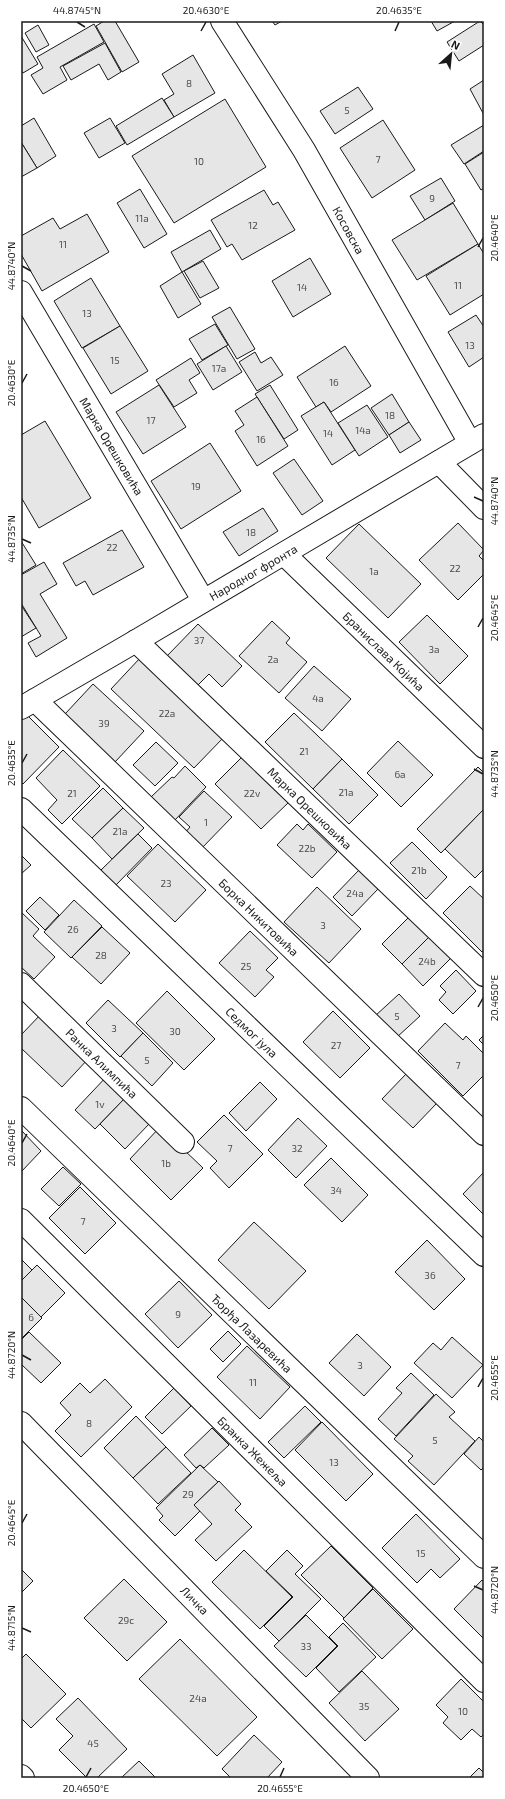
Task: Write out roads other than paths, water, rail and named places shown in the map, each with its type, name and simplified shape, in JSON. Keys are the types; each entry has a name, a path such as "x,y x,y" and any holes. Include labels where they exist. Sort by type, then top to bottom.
{"street":[{"name":"Косовска","path":"222,21 304,150 477,439"},
{"name":"Марка Орешковића","path":"21,292 203,600"},
{"name":"Народног фронта","path":"28,704 136,642 203,600 284,554 477,439"},
{"path":"439,462 484,508"},
{"name":"Бранислава Којића","path":"284,554 484,747"},
{"name":"Марка Орешковића","path":"136,642 484,975"},
{"name":"Борка Никитовића","path":"28,704 484,1134"},
{"name":"Седмог јула","path":"21,809 484,1255"},
{"name":"Ранка Алимпића","path":"21,984 183,1142"},
{"name":"Ђорђа Лазаревића","path":"21,1108 484,1557"},
{"name":"Бранка Жежеља","path":"21,1220 484,1681"},
{"name":"Личка","path":"21,1423 368,1778"}]}
